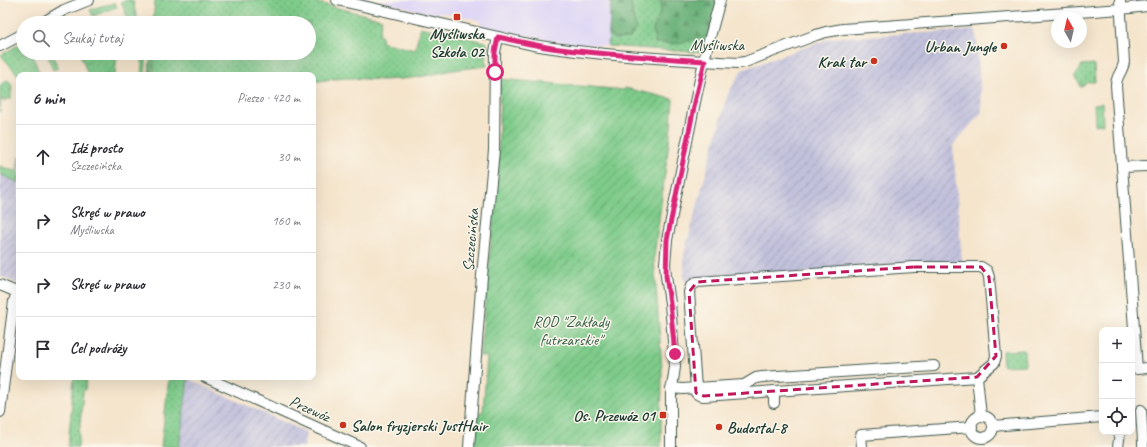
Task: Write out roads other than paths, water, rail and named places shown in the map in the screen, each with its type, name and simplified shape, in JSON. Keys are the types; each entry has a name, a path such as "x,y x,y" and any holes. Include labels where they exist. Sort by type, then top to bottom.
{"street":[{"path":"54,16 64,10 89,0"},
{"name":"Myśliwska","path":"337,0 371,4 533,45 635,56 739,63 816,35 843,29 1120,4 1147,6"},
{"path":"671,447 671,388 676,367 666,276 667,240 694,109 720,0"},
{"path":"1120,4 1124,62 1123,67 1116,79 1116,85 1122,168 1137,369 1147,368"},
{"name":"Szczecińska","path":"469,447 482,276 494,150 495,52 498,37"},
{"path":"0,46 16,38"},
{"path":"1122,168 1147,166"},
{"path":"914,266 981,267 987,271 989,277 996,356 994,363 977,377 886,384 774,392 699,395 696,393 689,292 691,286 697,282 914,266"},
{"path":"0,285 16,292"},
{"path":"0,412 14,301 16,297"},
{"path":"671,388 683,389 744,384 756,378 762,377 934,366"},
{"path":"885,369 886,384"},
{"path":"977,377 981,416"},
{"name":"Przewóz","path":"212,380 360,447"},
{"path":"774,392 774,403"},
{"path":"1141,410 1144,444"},
{"path":"981,416 989,418 993,426 990,435 984,442 972,431 973,421 981,416"},
{"path":"993,426 1099,417"},
{"path":"862,447 861,435 972,427"},
{"path":"1118,447 1120,435"}],"place":[{"name":"Myśliwska Szkoła 02","path":"457,17"},
{"name":"Urban Jungle","path":"1004,46"},
{"name":"Krak tar","path":"874,61"},
{"name":"Os. Przewóz 01","path":"663,415"},
{"name":"Salon fryzjerski JustHair","path":"343,425"},
{"name":"Budostal-8","path":"719,427"}],"park label":[{"name":"ROD \"Zakłady futrzarskie\"","path":"571,330"}]}
